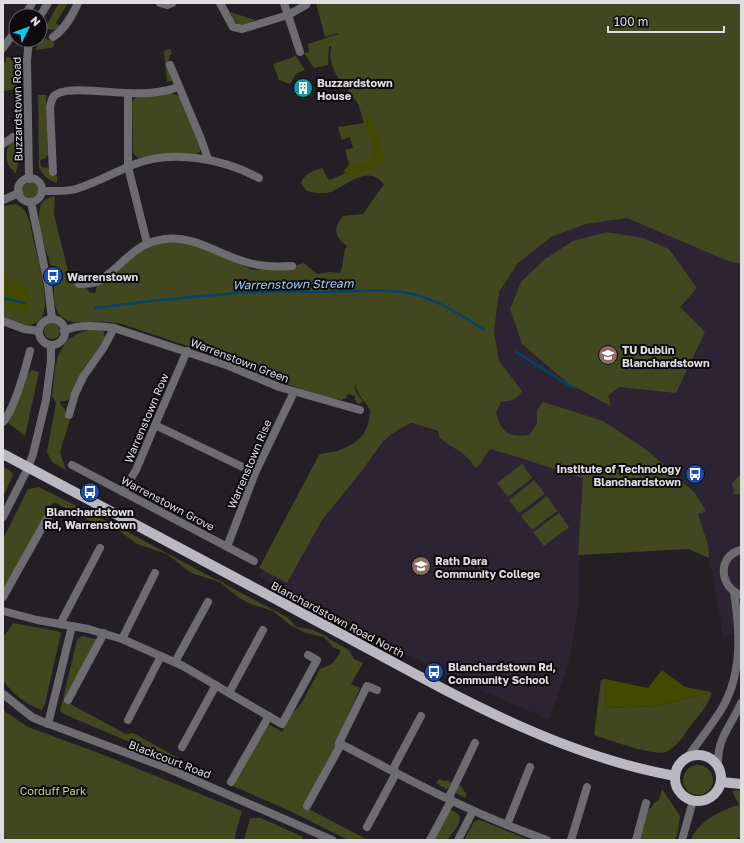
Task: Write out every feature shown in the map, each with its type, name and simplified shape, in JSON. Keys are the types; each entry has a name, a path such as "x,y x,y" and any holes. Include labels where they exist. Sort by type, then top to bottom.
{"main road":[{"name":"Blanchardstown Road North","path":"3,454 430,682 518,726 607,760 674,776"},
{"path":"693,755 701,755 713,761 718,767 721,782 714,796 699,802 684,797 678,791 674,776 676,769 681,762 693,755"},
{"path":"721,782 741,784"}],"street":[{"path":"53,38 61,32 72,16 78,3"},
{"path":"160,3 167,5 172,3"},
{"path":"220,3 233,27 242,29 288,15 308,3"},
{"path":"284,3 300,52"},
{"name":"Buzzardstown Road","path":"28,48 27,60 29,179"},
{"path":"170,65 208,159"},
{"path":"53,172 50,107 51,100 55,95 61,92 83,90 128,93 157,92 178,86"},
{"path":"128,93 128,167 147,243"},
{"path":"3,144 13,137"},
{"path":"42,191 75,189 143,161 163,158 208,159 246,171 259,178"},
{"path":"29,179 37,180 40,183 42,191 40,197 35,202 22,199 19,193 20,185 25,180 29,179"},
{"path":"3,200 19,193"},
{"path":"31,202 48,285 52,319"},
{"path":"79,284 91,284 102,279 133,252 147,243 165,239 178,238 201,244 247,263 265,266 292,266"},
{"path":"52,319 61,324 64,330 64,335 59,342 51,345 47,344 41,339 39,332 41,324 52,319"},
{"path":"3,321 24,329 39,332"},
{"name":"Warrenstown Green","path":"64,330 74,327 94,326 114,328 230,366 279,387 360,410"},
{"path":"69,415 75,394 83,377 104,347 114,328"},
{"path":"3,517 28,468 36,443 46,400 51,361 51,345"},
{"path":"3,422 16,395 30,350"},
{"name":"Warrenstown Row","path":"122,492 136,470 154,425 187,352"},
{"name":"Warrenstown Rise","path":"227,547 255,472 294,392"},
{"path":"154,425 255,472"},
{"name":"Warrenstown Grove","path":"72,465 254,561"},
{"path":"3,597 48,517"},
{"path":"60,624 100,548"},
{"path":"687,758 722,708 734,677 739,648 738,593 726,583 724,568 726,561 731,555 741,550"},
{"path":"122,639 155,573"},
{"path":"175,662 208,602"},
{"path":"3,611 104,633 122,639 175,662 282,724 317,660 308,655"},
{"path":"48,724 72,626"},
{"path":"229,693 263,630"},
{"path":"68,700 104,633"},
{"path":"128,720 161,656"},
{"path":"182,747 216,685"},
{"path":"308,806 339,748 339,743 367,686 378,690"},
{"name":"Blackcourt Road","path":"3,694 32,717 167,768 332,840"},
{"path":"718,767 718,753 720,744 741,703"},
{"path":"231,782 269,716"},
{"path":"367,827 395,772 394,767 421,716"},
{"path":"430,840 451,801 450,795 475,742"},
{"path":"339,743 451,801 547,840"},
{"path":"507,825 530,767"},
{"path":"571,840 587,787"},
{"path":"682,840 693,801"},
{"path":"636,840 646,803"},
{"path":"458,840 473,811"}],"shaded area":[{"name":"TU Dublin Blanchardstown","path":"741,3 741,634 722,636 721,621 709,558 688,549 579,555 578,607 570,659 549,719 452,678 259,576 318,464 407,422 476,444 475,266"}],"green space":[{"path":"59,3 68,3 56,23 60,26 54,30 48,29 48,23"},
{"path":"316,3 741,3 741,264 728,261 627,218 586,224 551,237 518,263 499,292 494,331 499,361 522,391 518,397 501,402 496,413 504,430 511,435 516,436 529,435 537,424 537,410 543,402 603,421 648,451 695,493 706,511 698,514 708,545 709,558 688,549 578,555 583,478 491,449 476,468 461,452 439,437 438,431 412,423 390,435 381,444 361,472 322,520 287,583 259,568 319,455 337,451 351,445 357,441 365,431 368,425 370,410 359,395 355,383 355,390 363,402 358,404 355,400 355,396 348,394 346,398 341,400 319,395 272,379 217,356 122,324 108,322 77,322 66,320 59,314 55,303 51,266 42,237 39,217 40,208 43,201 47,198 55,196 54,215 68,271 74,278 77,288 86,287 90,293 95,293 97,286 129,259 148,246 169,241 189,243 254,270 281,269 304,263 317,274 329,272 340,273 347,246 339,239 336,228 343,216 363,214 384,184 377,178 364,176 331,192 316,193 307,191 301,184 306,175 322,168 329,180 344,174 349,164 345,150 353,148 350,137 342,140 338,127 364,123 358,103 349,95 347,82 345,80 340,80 334,69 330,55 332,47 329,46 328,65 314,68 304,53 309,52 308,44 338,34 339,36 338,33 325,37"},
{"path":"230,12 255,20 240,26 234,20"},
{"path":"48,40 54,42 54,47 48,48"},
{"path":"37,48 48,48 36,50"},
{"path":"170,49 172,54 170,55 166,65 172,81 167,82 164,51"},
{"path":"296,56 305,70 296,74 290,84 279,80 273,64"},
{"path":"6,57 17,59 17,89 3,91 3,63 6,62"},
{"path":"171,93 179,96 201,148 200,150 195,154 166,154 138,158 133,152 132,101 137,97"},
{"path":"38,95 46,95 47,97 48,154 46,158 40,160 41,167 48,168 51,175 57,176 57,183 46,177 39,167"},
{"path":"371,115 385,160 383,165 347,177 344,170 350,165 366,163 375,154 363,117"},
{"path":"16,130 18,157 16,173 14,173 8,164 7,150 15,138"},
{"path":"30,182 36,184 38,190 36,196 30,198 24,196 22,190 24,184"},
{"path":"16,204 24,210 29,218 45,295 45,304 42,317 36,323 30,325 18,324 3,318 3,206"},
{"path":"607,232 643,238 669,249 697,288 680,307 705,332 676,393 619,387 608,396 611,406 569,384 522,344 510,309 521,282 545,259 573,241"},
{"path":"3,274 8,276 18,285 29,290 30,301 26,311 20,312 3,307"},
{"path":"49,323 55,323 60,328 58,337 55,339 49,339 44,334 44,328"},
{"path":"92,329 101,330 104,332 105,337 84,368 69,399 66,401 61,401 60,404 65,409 65,417 70,420 60,452 66,470 52,462 47,452 56,403 52,396 55,369 58,356 65,343 79,333"},
{"path":"32,370 39,372 25,436 7,422 28,374"},
{"path":"522,464 532,478 508,497 497,483"},
{"path":"3,467 11,471 13,475 3,497"},
{"path":"741,474 741,494 733,494 732,483"},
{"path":"534,480 545,494 519,513 509,500"},
{"path":"39,487 221,581 287,617 297,627 313,630 326,636 349,650 354,659 363,663 351,684 360,688 333,751 303,806 368,840 348,840 290,811 233,786 268,724 282,732 292,714 301,704 320,669 332,664 340,653 340,650 333,647 324,637 306,633 290,625 273,611 251,604 239,598 220,582 194,574 167,554 137,544 114,526 92,522 54,502 50,506 3,592 3,539 28,489"},
{"path":"547,496 557,511 532,530 521,516"},
{"path":"559,513 569,527 544,546 533,532"},
{"path":"13,623 61,633 45,704 42,710 20,698 3,681 3,633 5,635"},
{"path":"82,636 96,639 97,641 63,700 126,734 133,733 182,760 193,769 66,715 60,711 77,640"},
{"path":"662,670 685,687 712,692 658,706 606,708 605,679 648,688"},
{"path":"605,679 606,708 658,706 712,692 703,710 677,744 666,752 651,752 594,735 601,680"},
{"name":"Corduff Park","path":"3,710 28,727 104,755 242,811 235,840 3,840"},
{"path":"698,765 709,769 713,780 709,791 698,795 687,791 683,780 687,769"},
{"path":"439,779 444,781 448,780 451,783 449,787 446,789 436,783"},
{"path":"459,785 462,787 464,792 467,793 465,798 455,792"},
{"path":"662,789 680,816 678,832 675,840 639,840 648,810 659,800"},
{"path":"741,790 741,837 733,840 691,840 694,833 711,817 739,805 732,791"},
{"path":"449,809 454,811 460,817 459,824 447,840 433,840"},
{"path":"250,818 261,818 303,837 302,840 244,840"},
{"path":"478,820 529,840 464,840 474,822"}],"waterway":[{"name":"Warrenstown Stream","path":"95,308 176,298 265,291 393,291 417,295 435,301 484,330"},
{"name":"Warrenstown Stream","path":"3,298 25,303"},
{"name":"Warrenstown Stream","path":"516,352 572,387"}],"place":[{"name":"Buzzardstown House","path":"303,88"},
{"name":"Warrenstown","path":"53,276"},
{"name":"TU Dublin Blanchardstown","path":"608,355"},
{"name":"Institute of Technology Blanchardstown","path":"695,474"},
{"name":"Blanchardstown Rd, Warrenstown","path":"90,492"},
{"name":"Rath Dara Community College","path":"421,566"},
{"name":"Blanchardstown Rd, Community School","path":"434,672"}]}
